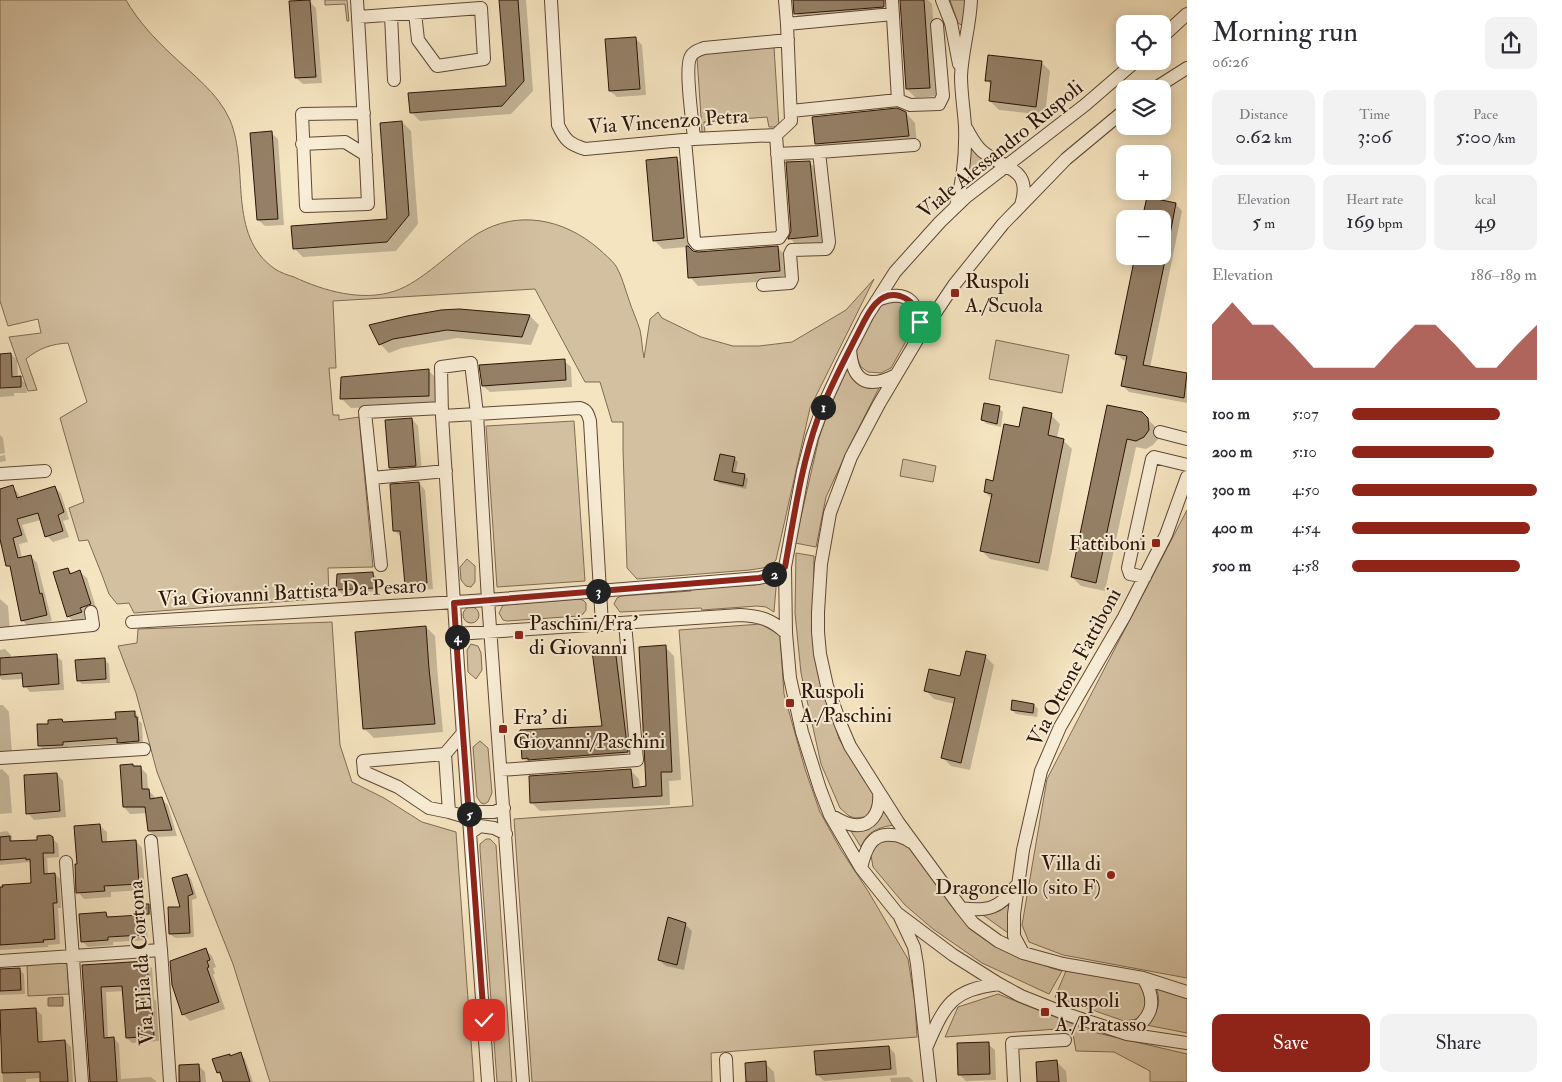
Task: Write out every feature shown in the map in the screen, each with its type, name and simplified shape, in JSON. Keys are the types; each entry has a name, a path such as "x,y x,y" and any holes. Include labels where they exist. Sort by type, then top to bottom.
{"street":[{"path":"358,0 358,17 364,113 368,204 306,206 302,114 364,113"},
{"name":"Via Vincenzo Petra","path":"551,0 558,125 564,137 573,145 585,149 776,135 791,116"},
{"path":"785,0 791,116 898,100 910,105 939,104 943,98 937,25"},
{"path":"892,0 898,100"},
{"path":"942,0 954,36 961,76 965,126 961,188 956,207"},
{"path":"961,76 971,0"},
{"path":"358,17 481,8 484,58 437,66 418,40 415,13"},
{"path":"787,24 893,14"},
{"path":"1171,29 1187,14"},
{"path":"391,15 394,80"},
{"path":"776,135 783,232 779,238 697,244 694,240 689,140 688,66 691,54 704,48 788,40"},
{"path":"1181,76 1187,68"},
{"name":"Viale Alessandro Ruspoli","path":"1126,70 956,207 928,234 895,272 877,300 825,402 812,437 800,486 785,567 786,633 790,678 802,732 830,815 861,868 898,913 946,950 1021,996 1069,1015 1127,1034 1187,1043"},
{"path":"1116,117 1066,159 1003,224 954,285 896,376 851,458 836,497 825,538 818,590 818,632 820,654 827,686 845,736 855,755 914,845 973,923 1002,944 1023,953 1063,964 1143,978 1187,992"},
{"path":"965,126 978,148 1018,174 1024,183 1022,205"},
{"path":"302,144 345,142 366,155"},
{"path":"777,154 914,146"},
{"path":"763,285 790,283 792,279 790,254 792,250 826,248 828,246 819,152"},
{"path":"877,300 895,296 909,300 918,312 920,336"},
{"path":"850,350 853,369 859,377 869,382 879,383 896,376"},
{"path":"488,1082 462,734 442,412 441,367 471,363 477,414 488,600 492,632 523,1082"},
{"path":"381,565 365,412 477,414 580,408 588,413 590,421 602,624"},
{"path":"1160,432 1187,439"},
{"path":"1145,577 1130,574 1128,568 1152,459 1154,457 1187,465"},
{"path":"0,474 45,471"},
{"path":"372,478 446,471"},
{"name":"Via Ottone Fattiboni","path":"1023,953 1017,943 1014,932 1014,914 1023,850 1041,771 1060,727 1145,577 1166,535 1187,477"},
{"name":"Via Giovanni Battista Da Pesaro","path":"132,622 454,603 759,578 771,575 785,567"},
{"path":"0,634 93,625 91,612"},
{"path":"456,634 625,622 746,616 768,620 786,633"},
{"path":"502,770 637,760 625,622"},
{"path":"449,812 445,754 462,734"},
{"path":"0,758 144,749"},
{"path":"445,754 363,761 364,772 398,787 429,808 469,818"},
{"path":"830,815 848,824 860,825 866,823 877,812 880,803 879,792"},
{"path":"468,805 475,812 494,812 504,808"},
{"path":"470,833 480,826 494,828 506,834"},
{"path":"861,868 868,846 878,836 896,835 914,845"},
{"name":"Via Elia da Cortona","path":"151,841 170,1082"},
{"path":"66,862 82,1082"},
{"path":"961,908 977,910 990,908 1006,899 1017,884"},
{"path":"898,913 914,947 930,1082"},
{"path":"0,961 161,950"},
{"path":"1127,1034 1145,1020 1151,1007 1150,993 1143,978"},
{"path":"926,1048 940,1016 952,1001 962,994 977,988 999,984"},
{"path":"1014,1082 1012,1043 1065,1040"},
{"path":"726,1059 727,1082"}],"shaded area":[{"path":"0,0 126,0 153,36 212,93 225,110 236,139 245,220 250,238 260,255 275,269 284,274 318,287 356,295 382,294 395,291 416,281 467,241 493,226 524,220 556,224 571,230 599,249 618,270 640,330 644,358 650,319 658,312 662,318 701,337 733,346 759,346 792,342 846,310 874,279 810,408 776,560 769,567 750,570 637,579 627,568 623,422 612,422 600,382 585,382 535,289 333,301 336,368 329,368 333,415 339,415 339,420 359,417 373,567 328,568 329,598 134,613 129,603 117,604 109,594 88,540 79,541 69,508 84,502 60,418 87,402 68,343 46,347 26,359 37,390 28,391 9,337 41,333 38,319 8,326 0,301"},
{"path":"325,0 347,0 349,21 347,21 345,4 325,5"},
{"path":"950,0 968,0 963,26 958,23"},
{"path":"774,47 779,127 769,127 767,117 704,122 705,132 702,132 697,57 699,54"},
{"path":"971,146 990,162 975,175 972,175 969,170"},
{"path":"888,299 913,305 914,327 891,368 881,373 868,372 861,367 856,350 876,309"},
{"path":"996,340 1069,355 1062,393 989,379"},
{"path":"847,365 880,386 826,497 816,547 795,543 819,438 835,391"},
{"path":"574,421 585,581 497,587 486,426"},
{"path":"903,459 936,466 933,482 900,476"},
{"path":"1187,510 1187,978 1063,955 1029,942 1022,925 1047,779"},
{"path":"796,553 814,556 813,633 820,677 839,739 864,780 873,791 874,799 870,813 865,817 855,818 849,816 840,808 821,764 801,673 795,613"},
{"path":"467,559 475,566 475,582 471,587 466,586 461,580 460,567"},
{"path":"777,576 774,612 766,607 757,606 702,610 701,608 620,612 614,604 617,598 621,596 691,591 691,588 755,585"},
{"path":"578,599 586,603 586,610 579,616 507,621 503,620 499,613 503,605"},
{"path":"468,607 474,607 479,612 477,621 468,623 463,618 463,612"},
{"path":"332,622 340,745 352,782 384,798 422,822 456,832 474,1082 270,1082 233,964 157,772 136,693 118,646 137,643 138,629"},
{"path":"761,624 780,635 784,694 805,769 820,812 841,850 868,891 908,959 915,1003 917,1037 711,1053 712,1082 532,1082 514,819 693,806 679,630"},
{"path":"471,644 478,646 481,653 482,670 476,679 468,672 467,650"},
{"path":"480,741 488,748 492,793 488,802 484,804 477,797 473,747"},
{"path":"883,806 895,825 874,831 867,837 861,847 849,828"},
{"path":"882,838 907,843 1002,947 1062,971 1049,994 982,963 933,929 905,905 873,867 872,849"},
{"path":"486,839 490,839 496,845 512,1082 497,1082 480,850 480,844"},
{"path":"1009,900 1010,932 1008,933 983,915"},
{"path":"67,960 69,994 28,996 27,963"},
{"path":"1066,971 1137,981 1144,987 1148,999 1143,1012 1137,1019 1124,1021 1055,997"},
{"path":"1155,984 1187,994 1187,1033 1146,1025 1154,1015 1159,1002"},
{"path":"998,994 1093,1032 1187,1054 1187,1082 1150,1082 1150,1071 1114,1052 1076,1051 1072,1028 945,1037 958,1007"},
{"path":"63,997 63,1006 48,1006 48,998"}],"building":[{"path":"310,0 316,77 295,78 289,1"},
{"path":"499,0 518,0 524,81 502,106 410,113 408,93 506,86"},
{"path":"793,0 884,0 884,7 794,14"},
{"path":"900,0 924,0 930,88 906,89"},
{"path":"636,37 640,89 609,91 605,39"},
{"path":"988,55 1042,61 1036,107 989,101 991,81 985,81"},
{"path":"897,108 906,112 909,136 815,144 812,117"},
{"path":"402,121 409,215 387,242 293,249 291,226 387,219 380,123"},
{"path":"272,131 278,219 257,220 250,133"},
{"path":"677,157 684,238 653,241 646,160"},
{"path":"810,161 818,236 788,239 791,231 786,162"},
{"path":"1146,200 1162,200 1176,203 1171,229 1171,210 1144,210"},
{"path":"686,246 698,252 778,246 780,271 688,278"},
{"path":"1133,265 1164,265 1143,365 1187,373 1184,398 1121,386 1127,356 1115,354"},
{"path":"459,309 530,315 522,337 447,330 393,339 379,345 369,325 407,316"},
{"path":"11,353 12,377 21,376 21,387 0,388 0,354"},
{"path":"565,359 566,380 482,386 479,365"},
{"path":"429,369 429,396 340,399 341,377"},
{"path":"984,403 1000,406 997,424 981,420"},
{"path":"1107,405 1142,412 1148,418 1149,430 1144,437 1136,441 1127,439 1096,583 1071,577"},
{"path":"1023,407 1052,413 1048,435 1064,439 1039,563 980,551 992,494 984,492 986,479 993,481 1004,424 1019,427"},
{"path":"412,418 416,466 389,468 385,420"},
{"path":"720,454 735,457 732,472 745,474 743,486 714,480"},
{"path":"419,482 427,583 405,585 400,531 393,531 390,484"},
{"path":"13,485 17,498 55,486 64,512 58,515 63,531 45,537 38,513 17,519 22,535 13,538 18,558 31,555 47,615 21,621 10,566 6,566 0,539 0,489"},
{"path":"68,568 70,574 80,570 91,604 80,608 82,612 67,617 53,572"},
{"path":"373,572 374,588 336,590 337,574"},
{"path":"426,626 435,724 363,729 355,632"},
{"path":"666,645 672,772 661,772 662,796 530,803 529,776 631,769 633,788 646,786 639,647"},
{"path":"615,648 628,752 522,759 520,730 602,726 592,651"},
{"path":"966,651 986,655 961,763 941,758 955,698 924,691 929,669 960,676"},
{"path":"57,654 59,684 23,687 22,673 0,675 0,658"},
{"path":"105,658 106,679 77,681 75,660"},
{"path":"1012,700 1034,704 1033,713 1011,710"},
{"path":"135,711 139,741 117,743 117,738 63,742 63,745 38,746 37,724 48,724 48,720 62,719 63,722 116,719 115,712"},
{"path":"133,764 133,766 141,766 142,789 149,789 150,799 162,797 172,830 148,831 145,807 123,807 120,765"},
{"path":"57,773 60,811 26,814 24,775"},
{"path":"100,824 102,842 136,840 139,884 104,886 105,891 76,893 75,864 77,864 74,826"},
{"path":"50,835 53,837 54,853 43,853 44,874 55,873 57,903 53,903 55,939 43,940 44,942 0,945 0,887 3,887 2,885 31,883 30,859 0,860 0,837 10,836 10,841 37,840 37,836"},
{"path":"187,874 193,894 188,896 190,933 169,934 168,907 180,907 172,878"},
{"path":"142,904 149,904 149,914 142,914"},
{"path":"106,912 107,917 141,915 142,935 108,937 108,940 81,942 79,914"},
{"path":"668,917 686,923 677,965 658,960"},
{"path":"206,948 210,960 207,961 209,967 207,968 219,1002 182,1015 172,985 170,961"},
{"path":"147,961 154,1036 126,1038 122,986 101,987 104,1038 114,1037 117,1082 90,1082 82,965"},
{"path":"20,968 21,990 0,991 0,969"},
{"path":"36,1008 38,1042 65,1040 68,1082 40,1082 40,1072 2,1073 0,1010"},
{"path":"989,1042 990,1074 958,1075 957,1043"},
{"path":"889,1046 891,1069 816,1075 814,1051"},
{"path":"241,1052 250,1082 223,1082 220,1072 217,1073 212,1059"},
{"path":"1057,1060 1059,1082 1037,1082 1036,1062"},
{"path":"766,1061 767,1082 746,1082 745,1063"},
{"path":"199,1064 200,1082 179,1082 179,1065"}],"place":[{"name":"Ruspoli A./Scuola","path":"955,293"},
{"name":"Fattiboni","path":"1156,543"},
{"name":"Paschini/Fra' di Giovanni","path":"519,635"},
{"name":"Ruspoli A./Paschini","path":"790,703"},
{"name":"Fra' di Giovanni/Paschini","path":"503,729"},
{"name":"Villa di Dragoncello (sito F)","path":"1111,875"},
{"name":"Ruspoli A./Pratasso","path":"1045,1012"}],"route":[{"path":"484,1020 454,603 759,578 771,575 785,567 800,486 818,418 867,316 877,300 889,296 898,296 907,299 914,305 920,322"}]}
